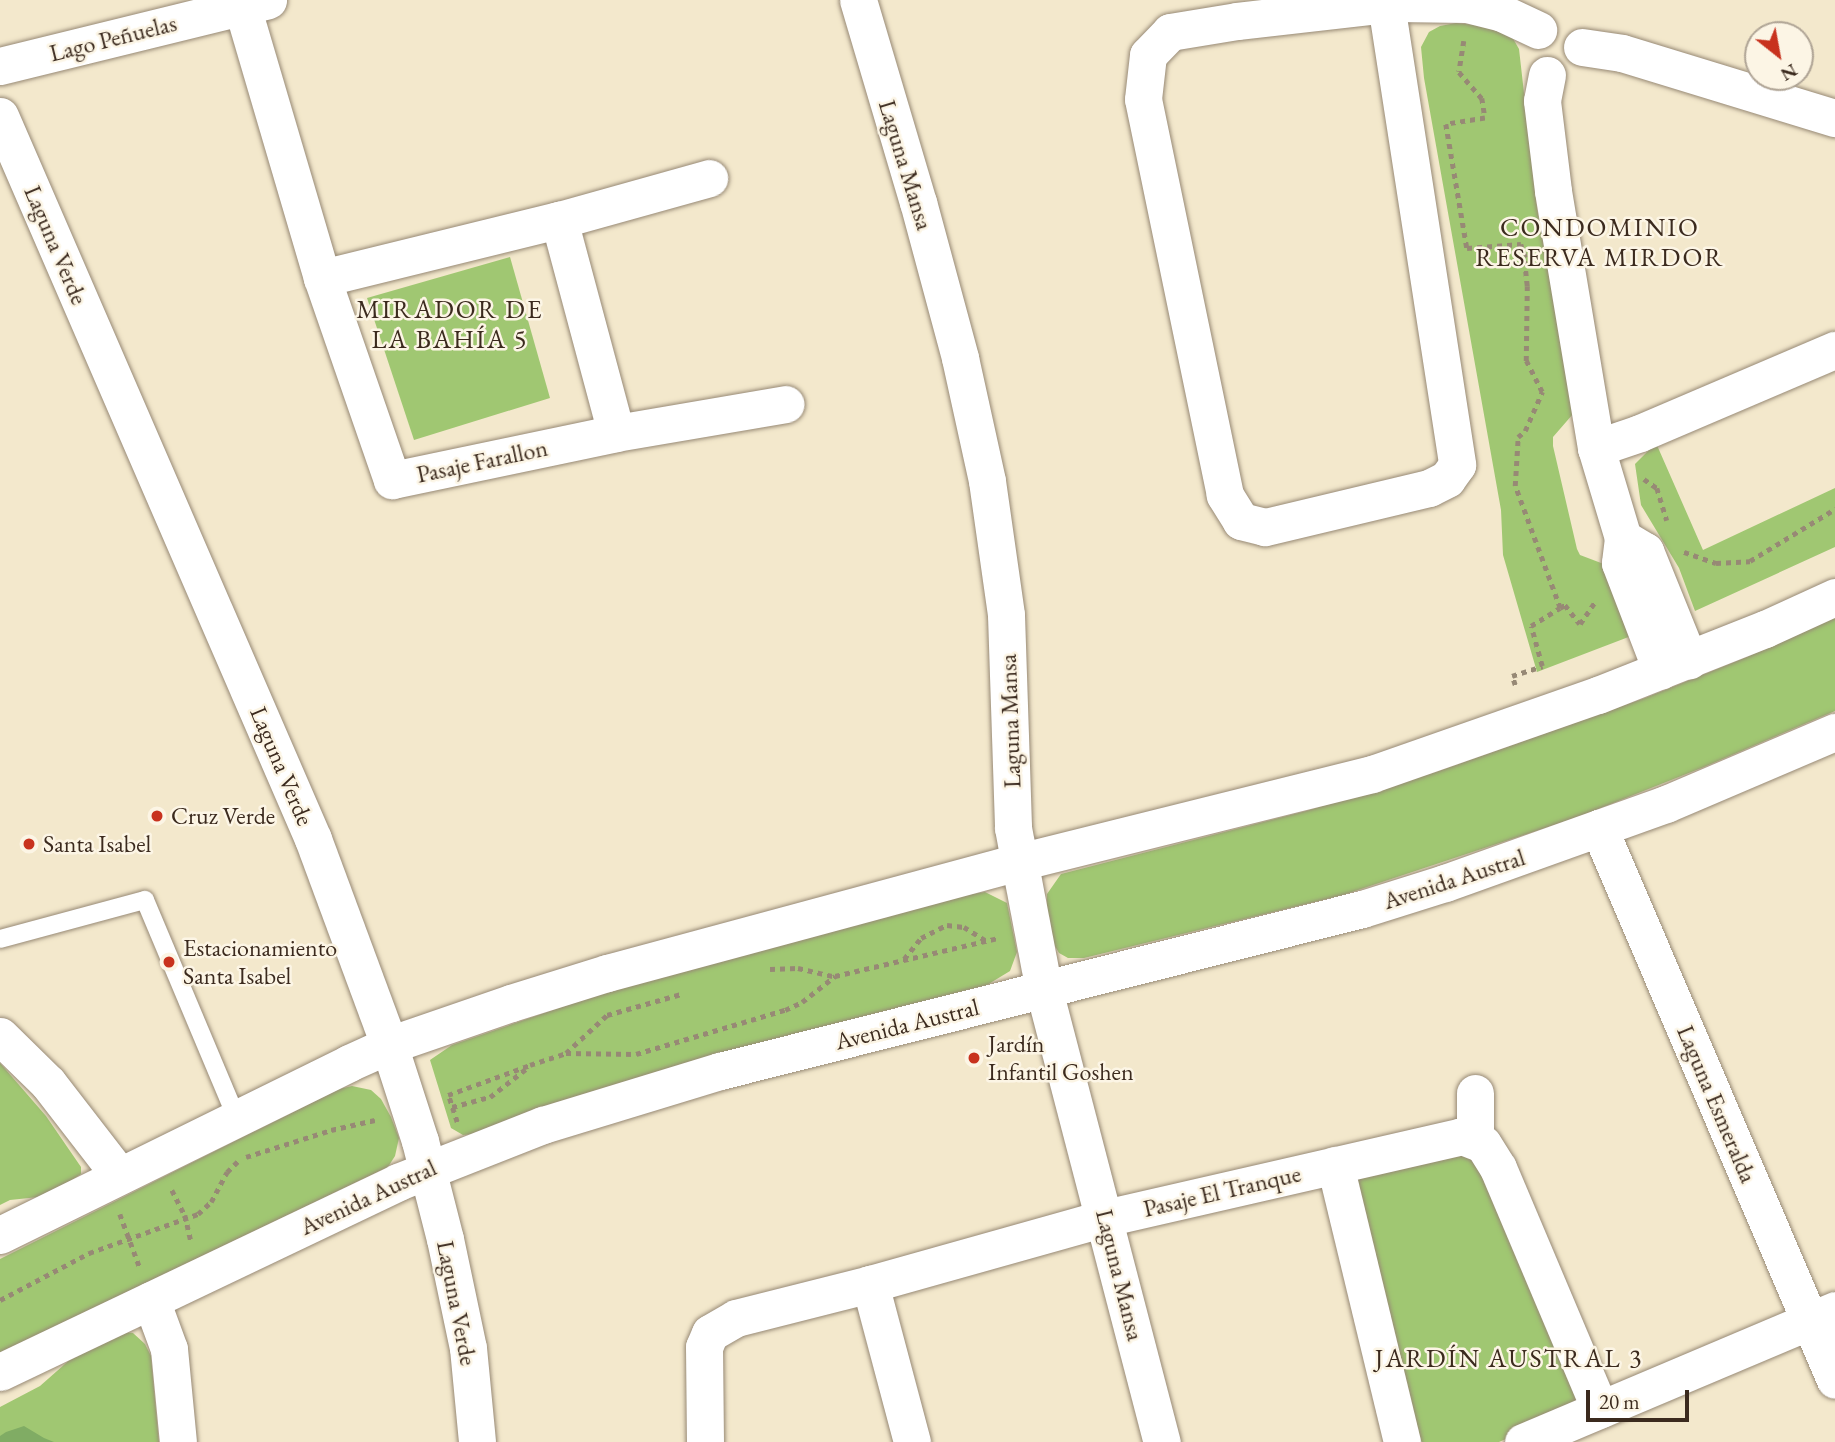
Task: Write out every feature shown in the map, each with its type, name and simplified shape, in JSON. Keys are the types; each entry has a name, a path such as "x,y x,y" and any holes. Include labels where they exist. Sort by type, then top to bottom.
{"street":[{"name":"Laguna Mansa","path":"858,0 936,267 960,358 987,481 1006,615 1013,828 1019,862 1044,990 1162,1442"},
{"path":"1386,5 1457,465 1447,479 1429,488 1265,527 1241,521 1226,495 1143,99 1147,55 1170,32 1237,21 1386,5 1468,2 1502,13 1538,30"},
{"name":"Lago Peñuelas","path":"0,66 255,3"},
{"name":"Pasaje Farallon","path":"255,3 322,278 392,480 617,433 786,404"},
{"path":"1549,24 1568,26 1578,35 1583,47 1581,60 1573,71 1560,76 1547,75 1535,67 1530,55 1530,41 1538,30 1549,24"},
{"path":"1583,47 1622,53 1835,118"},
{"path":"1547,75 1542,101 1596,448 1623,538 1645,551 1675,665"},
{"name":"Laguna Verde","path":"0,116 308,827 389,1045 428,1168 468,1348 477,1442"},
{"path":"322,278 559,220 709,178"},
{"path":"559,220 617,433"},
{"path":"1596,448 1640,433 1835,350"},
{"path":"0,1235 236,1117 389,1045 607,973 1019,862 1372,774 1555,711 1675,665 1835,597"},
{"name":"Avenida Austral","path":"0,1372 428,1168 543,1125 675,1083 1362,909 1445,884 1599,828 1835,732"},
{"name":"Laguna Esmeralda","path":"1599,828 1822,1315 1835,1380"},
{"path":"0,1036 48,1083 111,1179"},
{"path":"1475,1093 1475,1140 1489,1151 1498,1168 1600,1409"},
{"name":"Pasaje El Tranque","path":"705,1442 704,1347 710,1333 736,1318 870,1284 1105,1218 1441,1138 1462,1136 1475,1140"},
{"path":"1335,1165 1402,1442"},
{"path":"870,1284 912,1442"},
{"path":"150,1299 169,1349 178,1442"},
{"path":"1523,1442 1822,1315"}],"lane":[{"path":"0,939 145,900 236,1117"}],"path":[{"path":"1468,2 1460,72 1482,98 1485,118 1446,124 1467,248 1521,244 1524,255 1527,286 1526,361 1542,392 1525,431 1518,437 1515,486 1560,608"},
{"path":"1524,255 1563,248"},
{"path":"1678,549 1705,561 1744,562 1760,556 1835,509"},
{"path":"1515,685 1512,676 1542,666 1531,626 1565,605 1580,624"},
{"path":"904,959 929,932 947,925 972,930 986,941"},
{"path":"760,972 786,967 835,976 1033,930"},
{"path":"448,1095 566,1053 636,1054 785,1010 802,1002 835,976"},
{"path":"566,1053 607,1015 682,993"},
{"path":"452,1107 490,1097 530,1065"},
{"path":"0,1300 89,1253 198,1214 211,1202 227,1172 247,1156 331,1130 383,1118"},
{"path":"153,1158 186,1218 197,1276"},
{"path":"111,1179 150,1299"}],"green space":[{"path":"1456,23 1494,27 1511,35 1519,49 1537,208 1573,407 1573,414 1553,437 1553,446 1577,549 1580,555 1609,566 1639,633 1537,672 1503,555 1501,510 1424,78 1421,47 1429,32 1440,26"},
{"path":"510,257 550,398 414,440 367,298"},
{"path":"1656,443 1703,550 1835,488 1835,547 1695,611 1679,568 1641,505 1635,464"},
{"path":"1835,617 1835,711 1704,767 1578,817 1343,895 1084,958 1068,958 1059,953 1052,941 1047,920 1047,894 1061,874 1306,811 1436,772 1645,698 1747,657"},
{"path":"985,892 1007,903 1017,952 1010,971 987,985 758,1043 474,1134 463,1135 451,1128 430,1060 452,1045 608,991 959,896"},
{"path":"0,1063 46,1116 81,1167 81,1174 48,1196 10,1200 0,1205"},
{"path":"352,1086 371,1090 381,1099 391,1117 399,1138 395,1156 388,1167 0,1353 0,1259 339,1089"},
{"path":"1437,1151 1474,1154 1578,1397 1562,1414 1499,1442 1415,1442 1356,1180 1366,1171"},
{"path":"123,1332 133,1333 145,1344 151,1356 159,1442 0,1442 0,1407 40,1386 74,1356"},
{"path":"24,1426 54,1442 0,1442 0,1436 6,1432"}],"place":[{"name":"Cruz Verde","path":"157,816"},
{"name":"Santa Isabel","path":"29,844"},
{"name":"Estacionamiento Santa Isabel","path":"169,962"},
{"name":"Jardín Infantil Goshen","path":"974,1058"}],"district":[{"name":"CONDOMINIO RESERVA MIRDOR","path":"1600,243"},
{"name":"MIRADOR DE LA BAHÍA 5","path":"450,325"},
{"name":"JARDÍN AUSTRAL 3","path":"1509,1359"}]}
